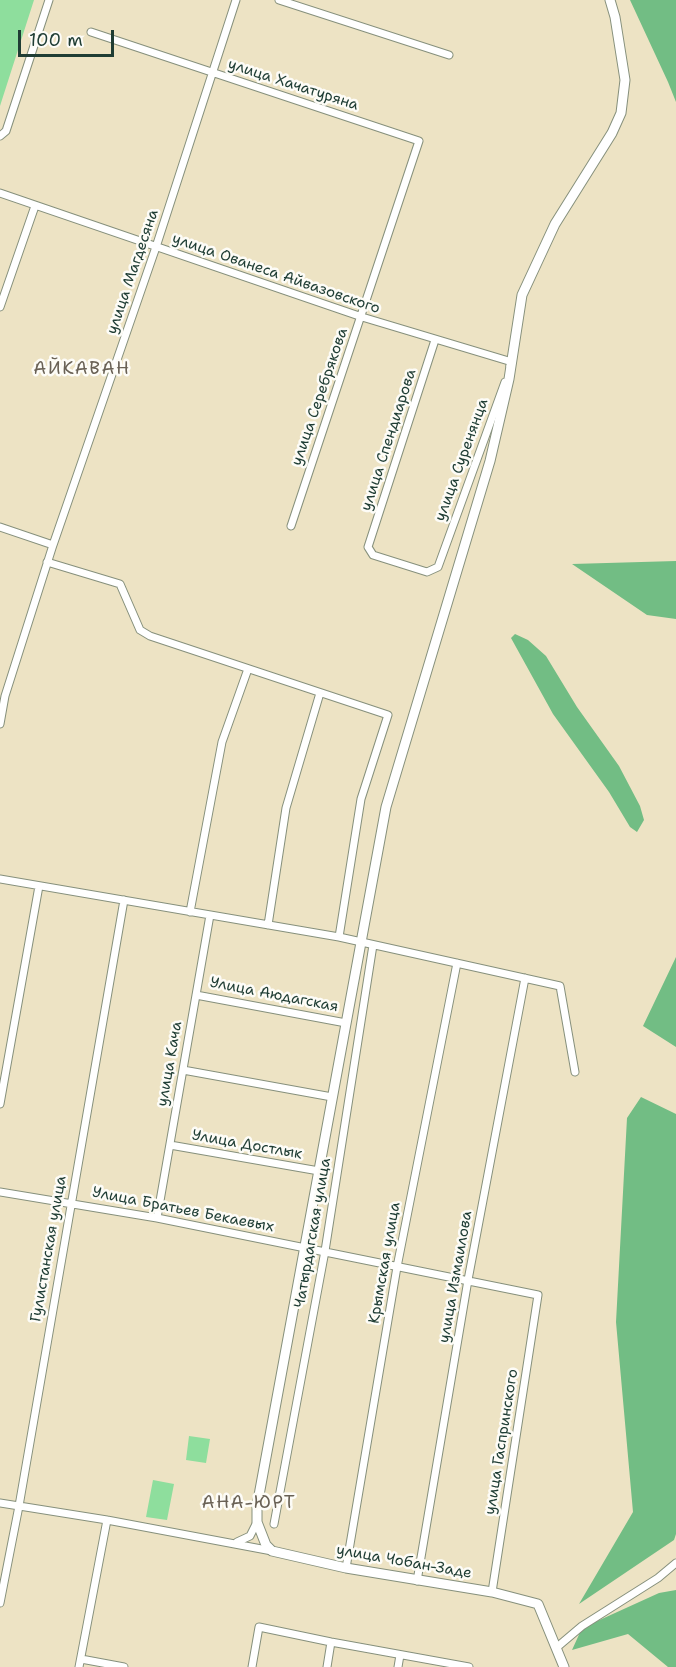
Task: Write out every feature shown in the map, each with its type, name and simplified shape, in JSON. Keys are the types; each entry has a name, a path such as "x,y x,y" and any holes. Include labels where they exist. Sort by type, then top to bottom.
{"main road":[{"path":"269,1548 257,1522 257,1506 386,807 490,461 512,362 522,295 555,224 612,133 621,113 625,80 610,0"},
{"name":"улица Чобан-Заде","path":"269,1548 346,1568 492,1592 538,1604 556,1648"},
{"path":"556,1648 564,1667"}],"street":[{"path":"0,136 6,131 49,0"},
{"name":"улица Магдесяна","path":"0,724 5,696 47,562 156,247 236,0"},
{"path":"279,0 449,55"},
{"name":"улица Хачатуряна","path":"91,32 419,141"},
{"name":"улица Серебрякова","path":"291,526 419,141"},
{"name":"улица Ованеса Айвазовского","path":"0,193 362,317 512,362"},
{"path":"0,307 35,206"},
{"name":"улица Спендиарова","path":"435,340 368,547 373,555 427,572 438,567"},
{"name":"улица Суренянца","path":"438,567 512,362"},
{"path":"0,527 53,545"},
{"path":"47,562 120,584 140,630 150,636 388,715 361,799 339,937"},
{"path":"190,912 222,742 248,669"},
{"path":"268,925 286,808 320,693"},
{"path":"0,879 339,937 560,986 575,1072"},
{"path":"0,1104 39,886"},
{"name":"Гулистанская улица","path":"0,1603 19,1506 124,900"},
{"name":"улица Кача","path":"157,1218 210,915"},
{"name":"Чатырдагская улица","path":"274,1524 325,1251 374,945"},
{"name":"Крымская улица","path":"346,1568 398,1267 457,963"},
{"name":"улица Измаилова","path":"417,1581 468,1280 525,978"},
{"name":"Улица Аюдагская","path":"196,994 346,1023"},
{"path":"183,1070 332,1097"},
{"name":"Улица Достлык","path":"170,1145 319,1171"},
{"name":"Улица Братьев Бекаевых","path":"0,1192 157,1218 538,1295"},
{"name":"улица Гаспринского","path":"492,1592 538,1295"},
{"path":"0,1503 269,1548"},
{"path":"107,1520 80,1663 123,1667"},
{"path":"228,1542 243,1540 250,1536 257,1522"},
{"path":"556,1648 582,1626 658,1578 676,1563"},
{"path":"252,1667 259,1627 469,1667"},
{"path":"327,1667 331,1642"},
{"path":"398,1667 400,1655"}],"green space":[{"path":"0,0 34,0 0,106"},
{"path":"630,0 676,0 676,102 668,82"},
{"path":"676,561 676,619 647,615 572,564"},
{"path":"515,634 528,640 546,656 577,707 619,766 640,806 644,820 637,832 630,827 609,792 553,714 511,638"},
{"path":"676,957 676,1047 643,1026"},
{"path":"641,1097 676,1114 676,1534 674,1540 579,1604 633,1512 616,1322 627,1118"},
{"path":"189,1436 210,1439 206,1463 186,1460"},
{"path":"153,1480 174,1484 167,1520 146,1517"},
{"path":"676,1590 676,1667 668,1667 628,1634 572,1650 582,1628 659,1593"}],"district":[{"name":"АЙКАВАН","path":"82,369"},
{"name":"АНА-ЮРТ","path":"249,1503"}]}
